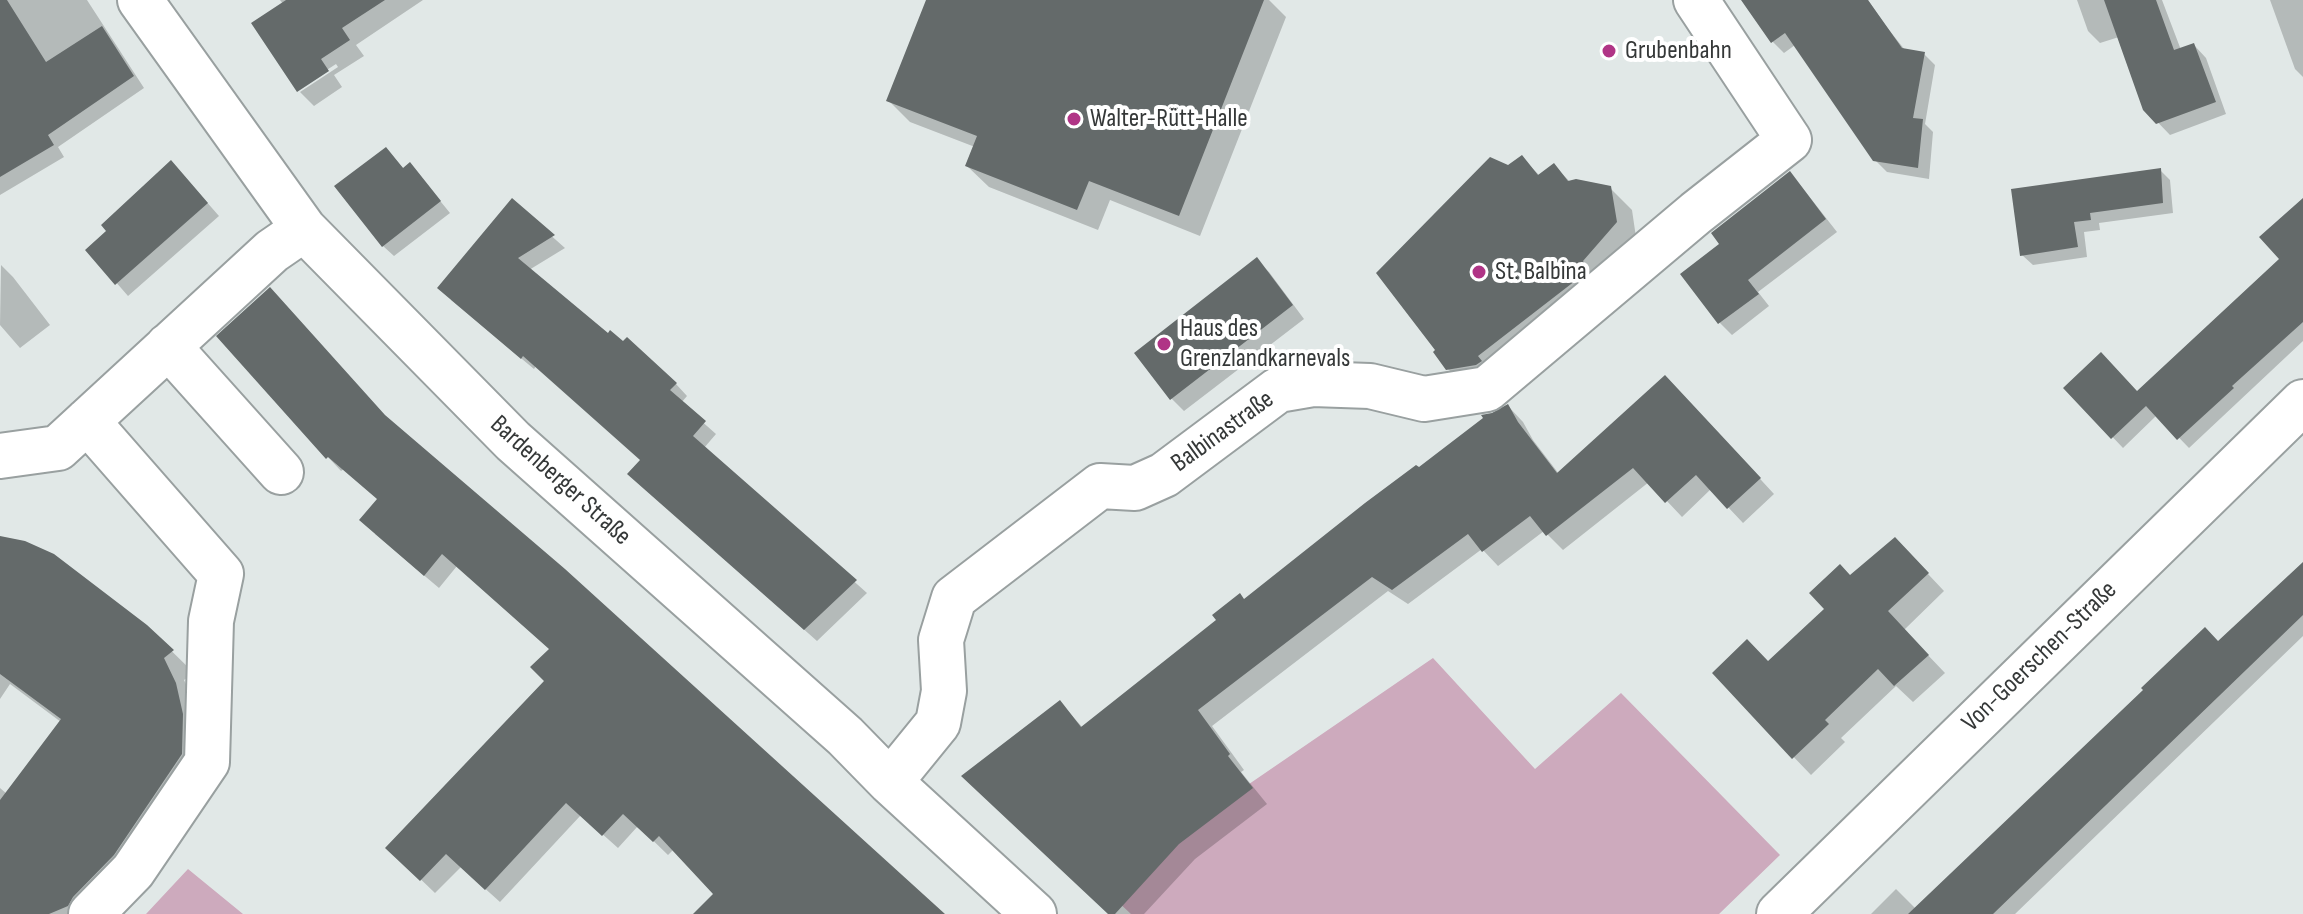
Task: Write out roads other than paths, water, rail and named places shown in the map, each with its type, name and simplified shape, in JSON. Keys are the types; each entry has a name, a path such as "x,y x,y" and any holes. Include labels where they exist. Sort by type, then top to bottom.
{"street":[{"name":"Bardenberger Straße","path":"140,0 304,229 513,441 845,736 890,782 1034,914"},
{"name":"Balbinastraße","path":"890,782 938,723 944,691 941,640 954,598 1100,486 1135,488 1164,475 1278,390 1313,384 1370,386 1424,399 1487,389 1696,213 1789,140 1696,0"},
{"path":"0,456 58,448 272,251 304,229"},
{"path":"168,346 281,472"},
{"name":"Von-Goerschen-Straße","path":"1779,914 2303,402"},
{"path":"87,421 221,574 211,621 207,762 133,871 91,914"}],"place":[{"name":"Grubenbahn","path":"1609,51"},
{"name":"Walter-Rütt-Halle","path":"1074,119"},
{"name":"St. Balbina","path":"1479,272"},
{"name":"Haus des Grenzlandkarnevals","path":"1164,344"}]}
